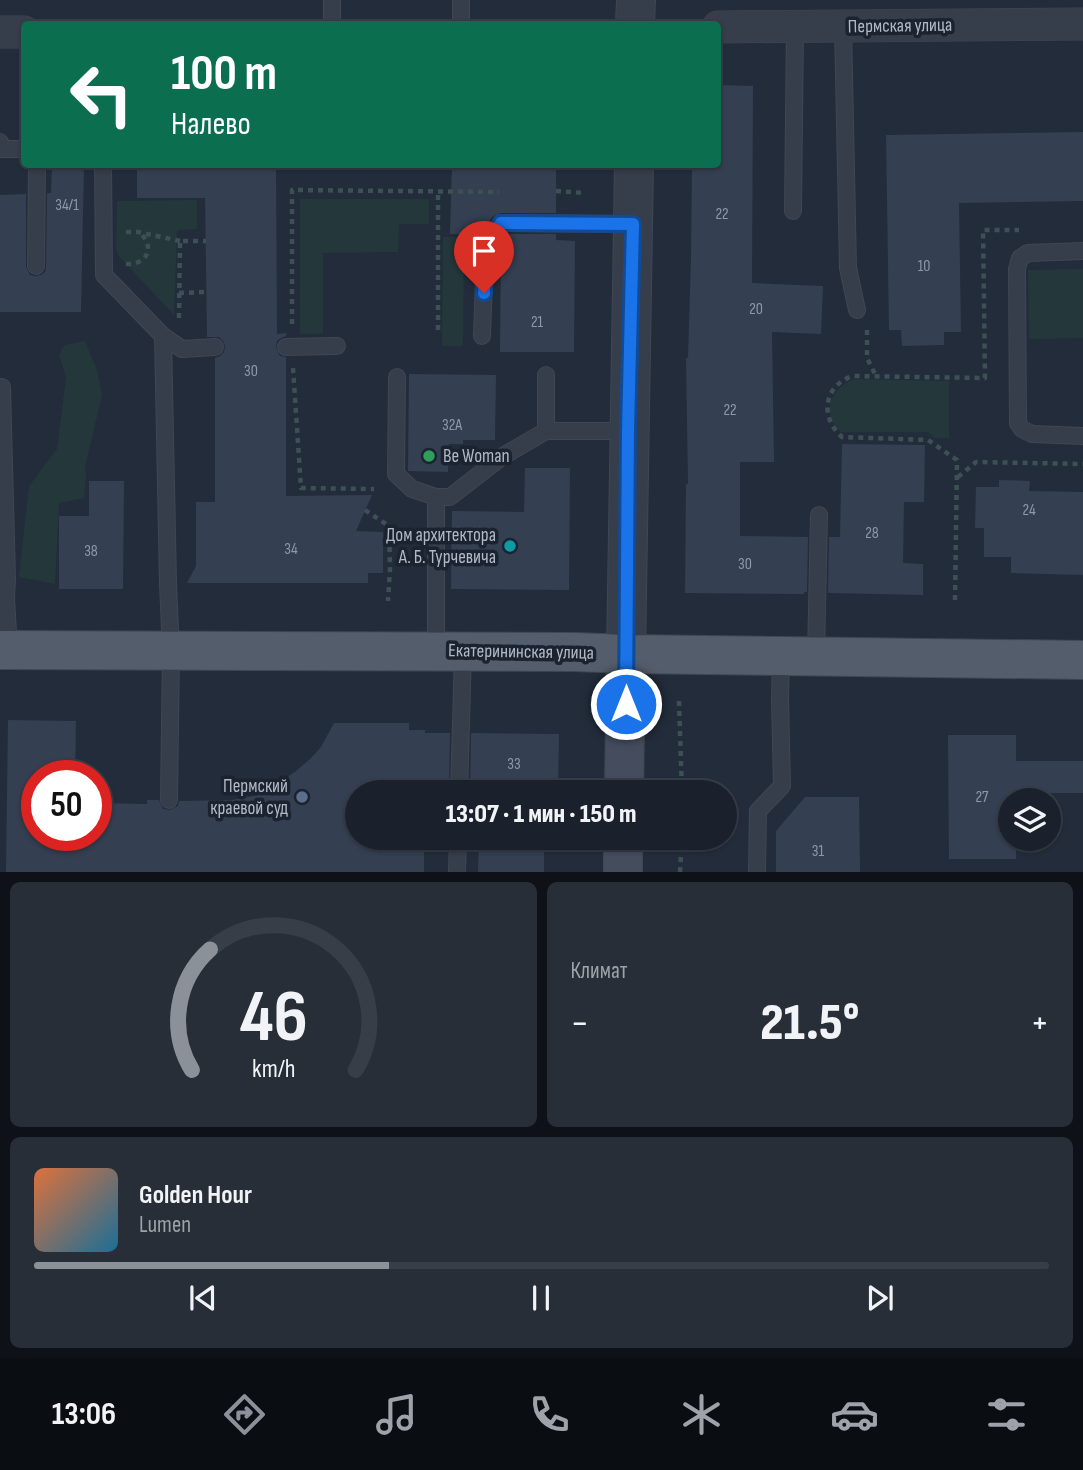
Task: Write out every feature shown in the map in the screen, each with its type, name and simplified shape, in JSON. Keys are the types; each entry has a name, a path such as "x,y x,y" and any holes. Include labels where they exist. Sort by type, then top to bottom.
{"main road":[{"name":"Екатерининская улица","path":"4,650 575,652 1083,660"},
{"path":"624,780 626,654"},
{"path":"622,872 623,850"}],"street":[{"path":"635,21 636,0"},
{"name":"Пермская улица","path":"721,27 1083,24"},
{"path":"0,32 21,32"},
{"path":"626,654 634,168"}],"lane":[{"path":"332,0 332,21"},
{"path":"461,0 461,21"},
{"path":"843,26 848,268 862,315"},
{"path":"793,211 795,27"},
{"path":"0,142 1,149 21,149"},
{"path":"36,266 37,168"},
{"path":"103,168 104,275 163,336 182,349 215,347"},
{"path":"482,336 485,250 501,223 633,224"},
{"path":"1083,251 1028,253 1020,258 1017,281 1018,423 1022,429 1032,434 1083,436"},
{"path":"163,336 171,651 169,800"},
{"path":"289,346 337,346"},
{"path":"546,432 547,375"},
{"path":"397,377 396,474 412,489 436,497 450,497 503,456 546,432 628,431"},
{"path":"0,387 6,598 4,650"},
{"path":"436,497 458,780"},
{"path":"757,872 758,811 782,786 780,699 798,656 819,515"},
{"path":"457,872 458,850"}],"path":[{"path":"374,488 301,488 289,346 292,190 499,192"},
{"path":"438,191 438,330"},
{"path":"556,191 584,193"},
{"path":"955,600 957,460 928,440 842,437 835,431 827,414 830,396 844,379 853,376 985,378 983,230 1020,230"},
{"path":"126,232 180,241 206,241"},
{"path":"122,264 132,265 142,261 149,252 149,243 138,232"},
{"path":"179,326 180,241"},
{"path":"179,293 206,292"},
{"path":"862,315 867,358 876,376"},
{"path":"957,478 976,462 1083,464"},
{"path":"365,510 389,526 388,601"},
{"path":"679,701 682,780"},
{"path":"680,872 681,850"}],"green space":[{"path":"300,199 429,199 429,224 399,224 398,252 323,253 323,334 300,334"},
{"path":"197,200 197,229 177,230 174,315 119,256 116,248 117,201"},
{"path":"443,237 464,237 463,346 442,346"},
{"path":"1083,269 1083,338 1029,339 1028,270"},
{"path":"85,341 97,370 102,395 85,467 84,498 59,503 55,584 19,577 29,486 57,449 66,377 59,355 64,345"},
{"path":"854,379 949,381 949,438 935,438 928,432 841,432 831,417 831,402 839,389"}],"building":[{"path":"721,85 753,86 752,283 823,286 821,334 772,332 774,462 740,462 740,536 808,537 807,592 804,594 685,593 688,484 686,358 692,168 721,168"},
{"path":"1083,132 1083,201 959,203 961,332 944,332 944,345 902,346 901,330 889,330 886,135"},
{"path":"52,168 84,168 81,312 0,312 0,195 26,194 26,267 30,275 35,276 45,272 47,193 51,193"},
{"path":"137,168 276,168 277,334 286,333 286,336 277,341 276,348 280,356 286,357 286,496 372,495 356,531 383,532 383,573 368,573 368,583 187,583 196,566 196,502 215,502 215,358 224,352 225,346 219,337 207,337 205,198 137,198"},
{"path":"452,168 556,168 556,213 500,213 492,217 482,235 450,234"},
{"path":"507,234 556,234 556,240 575,241 574,352 500,352 501,243"},
{"path":"409,374 496,375 495,440 463,440 463,444 449,444 448,472 408,471"},
{"path":"842,444 925,445 924,502 904,502 903,563 923,564 923,595 828,593 829,537 840,537"},
{"name":"Дом архитектора А. Б. Турчевича","path":"525,468 570,468 569,590 451,589 452,511 524,512"},
{"path":"999,480 1030,481 1029,491 1083,492 1083,575 1011,573 1011,557 984,557 984,528 975,528 976,487 999,487"},
{"path":"89,481 124,481 123,589 59,589 59,516 89,516"},
{"name":"Пермский краевой суд","path":"8,720 76,721 75,760 21,760 21,851 112,851 112,803 147,804 147,800 159,800 163,809 170,810 178,806 179,801 232,800 258,795 295,772 311,758 321,747 334,723 409,723 409,730 450,733 449,780 345,780 345,850 424,850 424,872 6,872"},
{"path":"471,733 559,734 558,780 470,780"},
{"path":"948,735 1016,735 1016,761 1083,761 1083,793 1061,793 1061,788 998,788 998,851 1016,851 1016,859 949,859"},
{"path":"805,797 859,797 860,872 776,872 776,831"},
{"path":"479,850 544,850 544,872 478,872"}],"place":[{"name":"Be Woman","path":"429,456"},
{"name":"Дом архитектора А. Б. Турчевича","path":"510,546"},
{"name":"Пермский краевой суд","path":"302,797"}],"route":[{"path":"484,293 485,250 501,223 633,224 626,704"}]}
